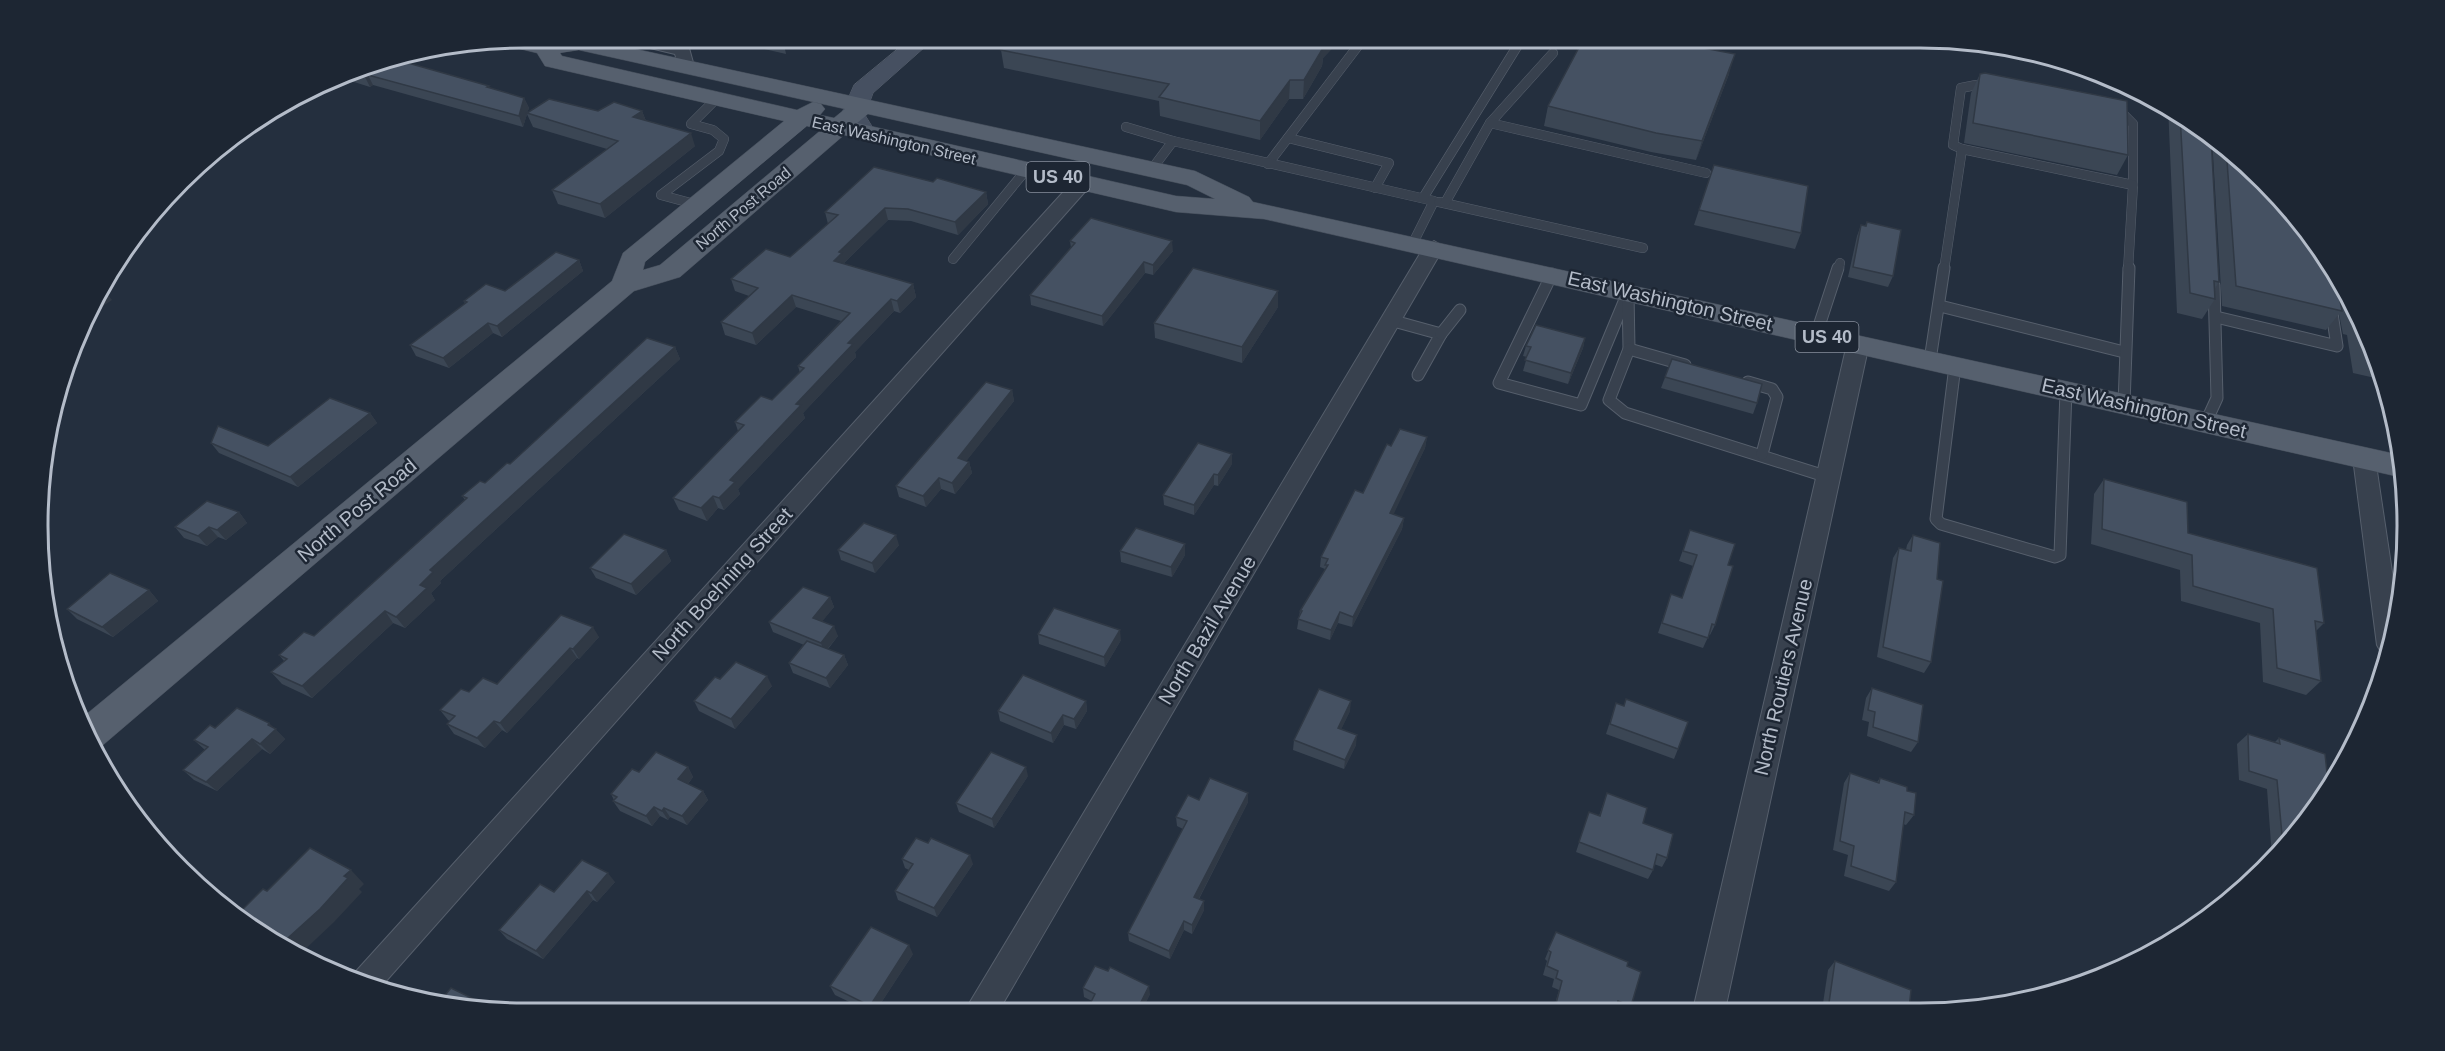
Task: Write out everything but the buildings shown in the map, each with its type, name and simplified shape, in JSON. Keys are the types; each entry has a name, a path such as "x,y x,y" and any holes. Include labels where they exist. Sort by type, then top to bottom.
{"main road":[{"name":"East Washington Street","path":"546,48 553,62 716,99 815,108 855,117 1026,170 1176,204 1253,208 2393,465"},
{"name":"East Washington Street","path":"602,48 686,66 815,108 855,117 1152,169 1194,179 1253,208"},
{"path":"815,108 888,48"},
{"path":"855,117 862,90 912,48"},
{"path":"855,117 932,48"},
{"name":"North Post Road","path":"624,285 633,259 815,108"},
{"name":"North Post Road","path":"94,731 624,285 670,271 855,117"}],"street":[{"path":"671,48 683,51 686,66"},
{"name":"North Boehning Street","path":"369,977 1083,183"},
{"name":"North Bazil Avenue","path":"985,1003 1390,320 1423,245"},
{"name":"North Routiers Avenue","path":"1711,1003 1858,344"},
{"path":"2364,458 2387,623"}],"lane":[{"path":"1268,164 1357,48"},
{"path":"1423,198 1516,48"},
{"path":"1423,245 1440,202 1490,123 1553,53"},
{"path":"1998,90 1976,85 1961,88 1953,145 1962,149 2133,185"},
{"path":"698,205 661,195 719,151 724,139 713,130 691,124 716,99"},
{"path":"2101,111 2124,115 2133,124 2133,185 2124,352 2124,404"},
{"path":"1490,123 1706,173"},
{"path":"1126,127 1268,164 1643,248"},
{"path":"1288,138 1389,163 1375,188"},
{"path":"1152,169 1173,141"},
{"path":"1962,149 1940,306 1943,363 1936,519 1941,524 2055,557 2060,555 2066,391"},
{"path":"953,259 995,211 1026,170"},
{"path":"1816,335 1840,262"},
{"path":"2206,422 2217,398 2213,271"},
{"path":"1552,274 1499,384 1581,405 1628,292"},
{"path":"1628,292 1629,349 1610,400 1625,413 1762,454 1828,477"},
{"path":"2216,317 2337,346 2330,300"},
{"path":"1940,306 2124,352"},
{"path":"1418,375 1441,334 1460,310"},
{"path":"1390,320 1441,334"},
{"path":"1629,349 1695,368"},
{"path":"1739,380 1772,389 1778,397 1762,454"}]}
